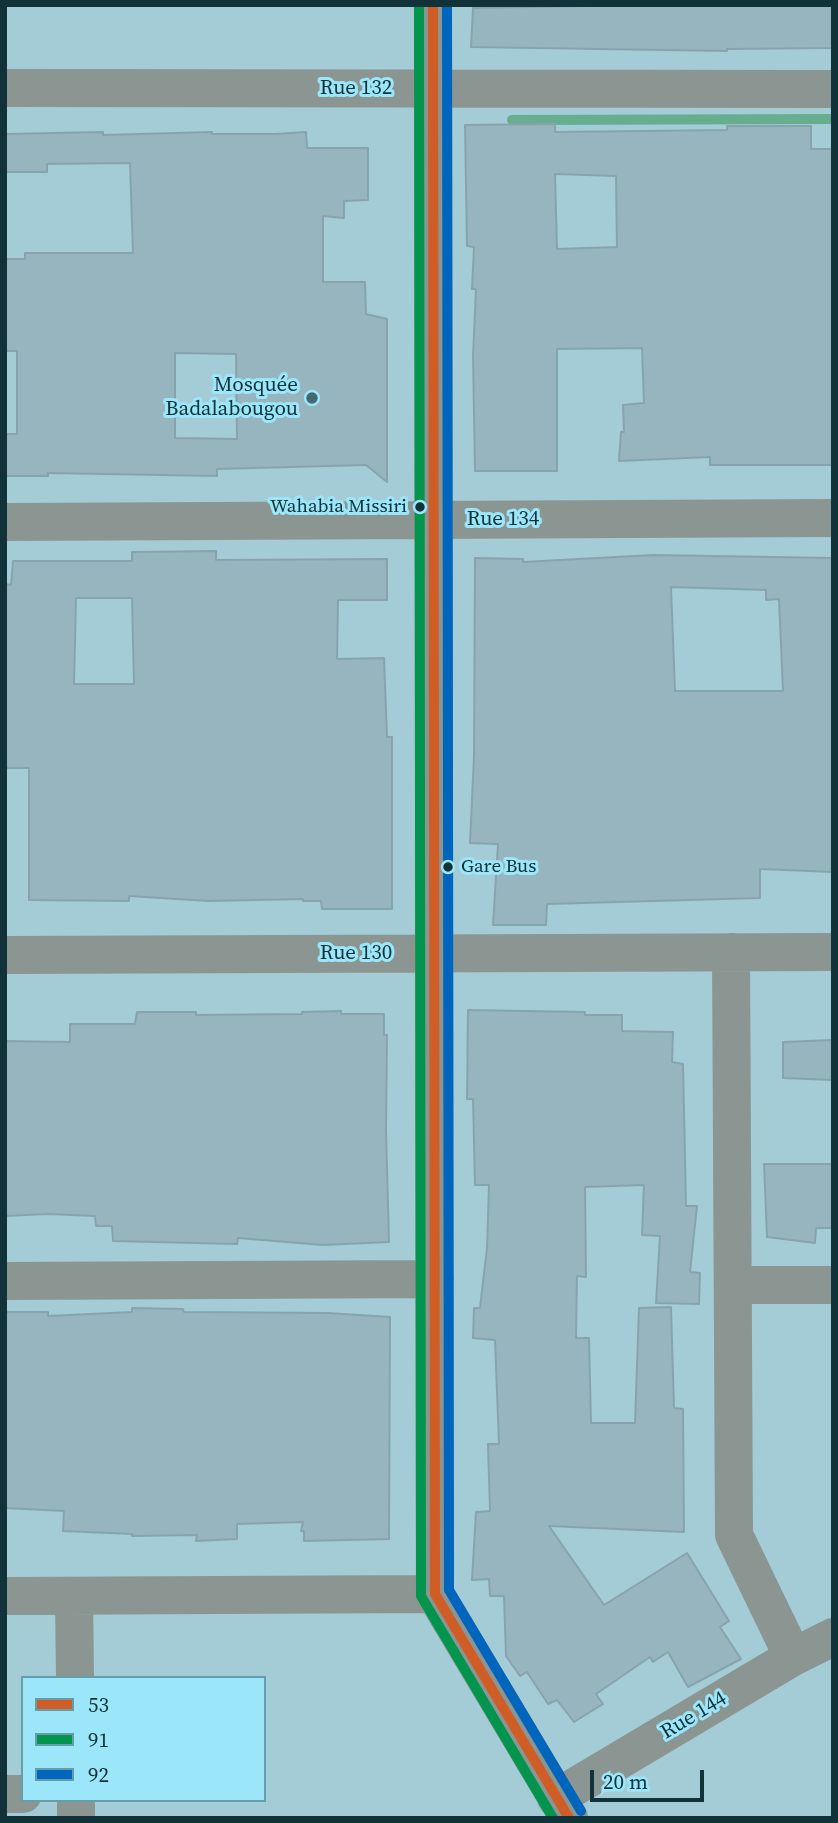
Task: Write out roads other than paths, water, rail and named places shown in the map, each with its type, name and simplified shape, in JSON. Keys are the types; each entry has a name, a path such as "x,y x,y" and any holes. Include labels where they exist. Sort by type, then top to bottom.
{"street":[{"path":"433,5 435,1594 563,1808"},
{"name":"Rue 132","path":"5,88 833,89"},
{"name":"Rue 134","path":"5,522 833,518"},
{"path":"731,952 734,1535 793,1657"},
{"name":"Rue 130","path":"5,955 833,952"},
{"path":"5,1281 435,1279"},
{"path":"734,1285 833,1285"},
{"path":"5,1596 435,1594"},
{"path":"74,1596 75,1676"},
{"name":"Rue 144","path":"563,1808 793,1657 833,1637"}],"waterway":[{"path":"512,120 833,119"}],"place":[{"name":"Mosquée Badalabougou","path":"312,398"},
{"name":"Wahabia Missiri","path":"420,507"},
{"name":"Gare Bus","path":"448,867"}]}
